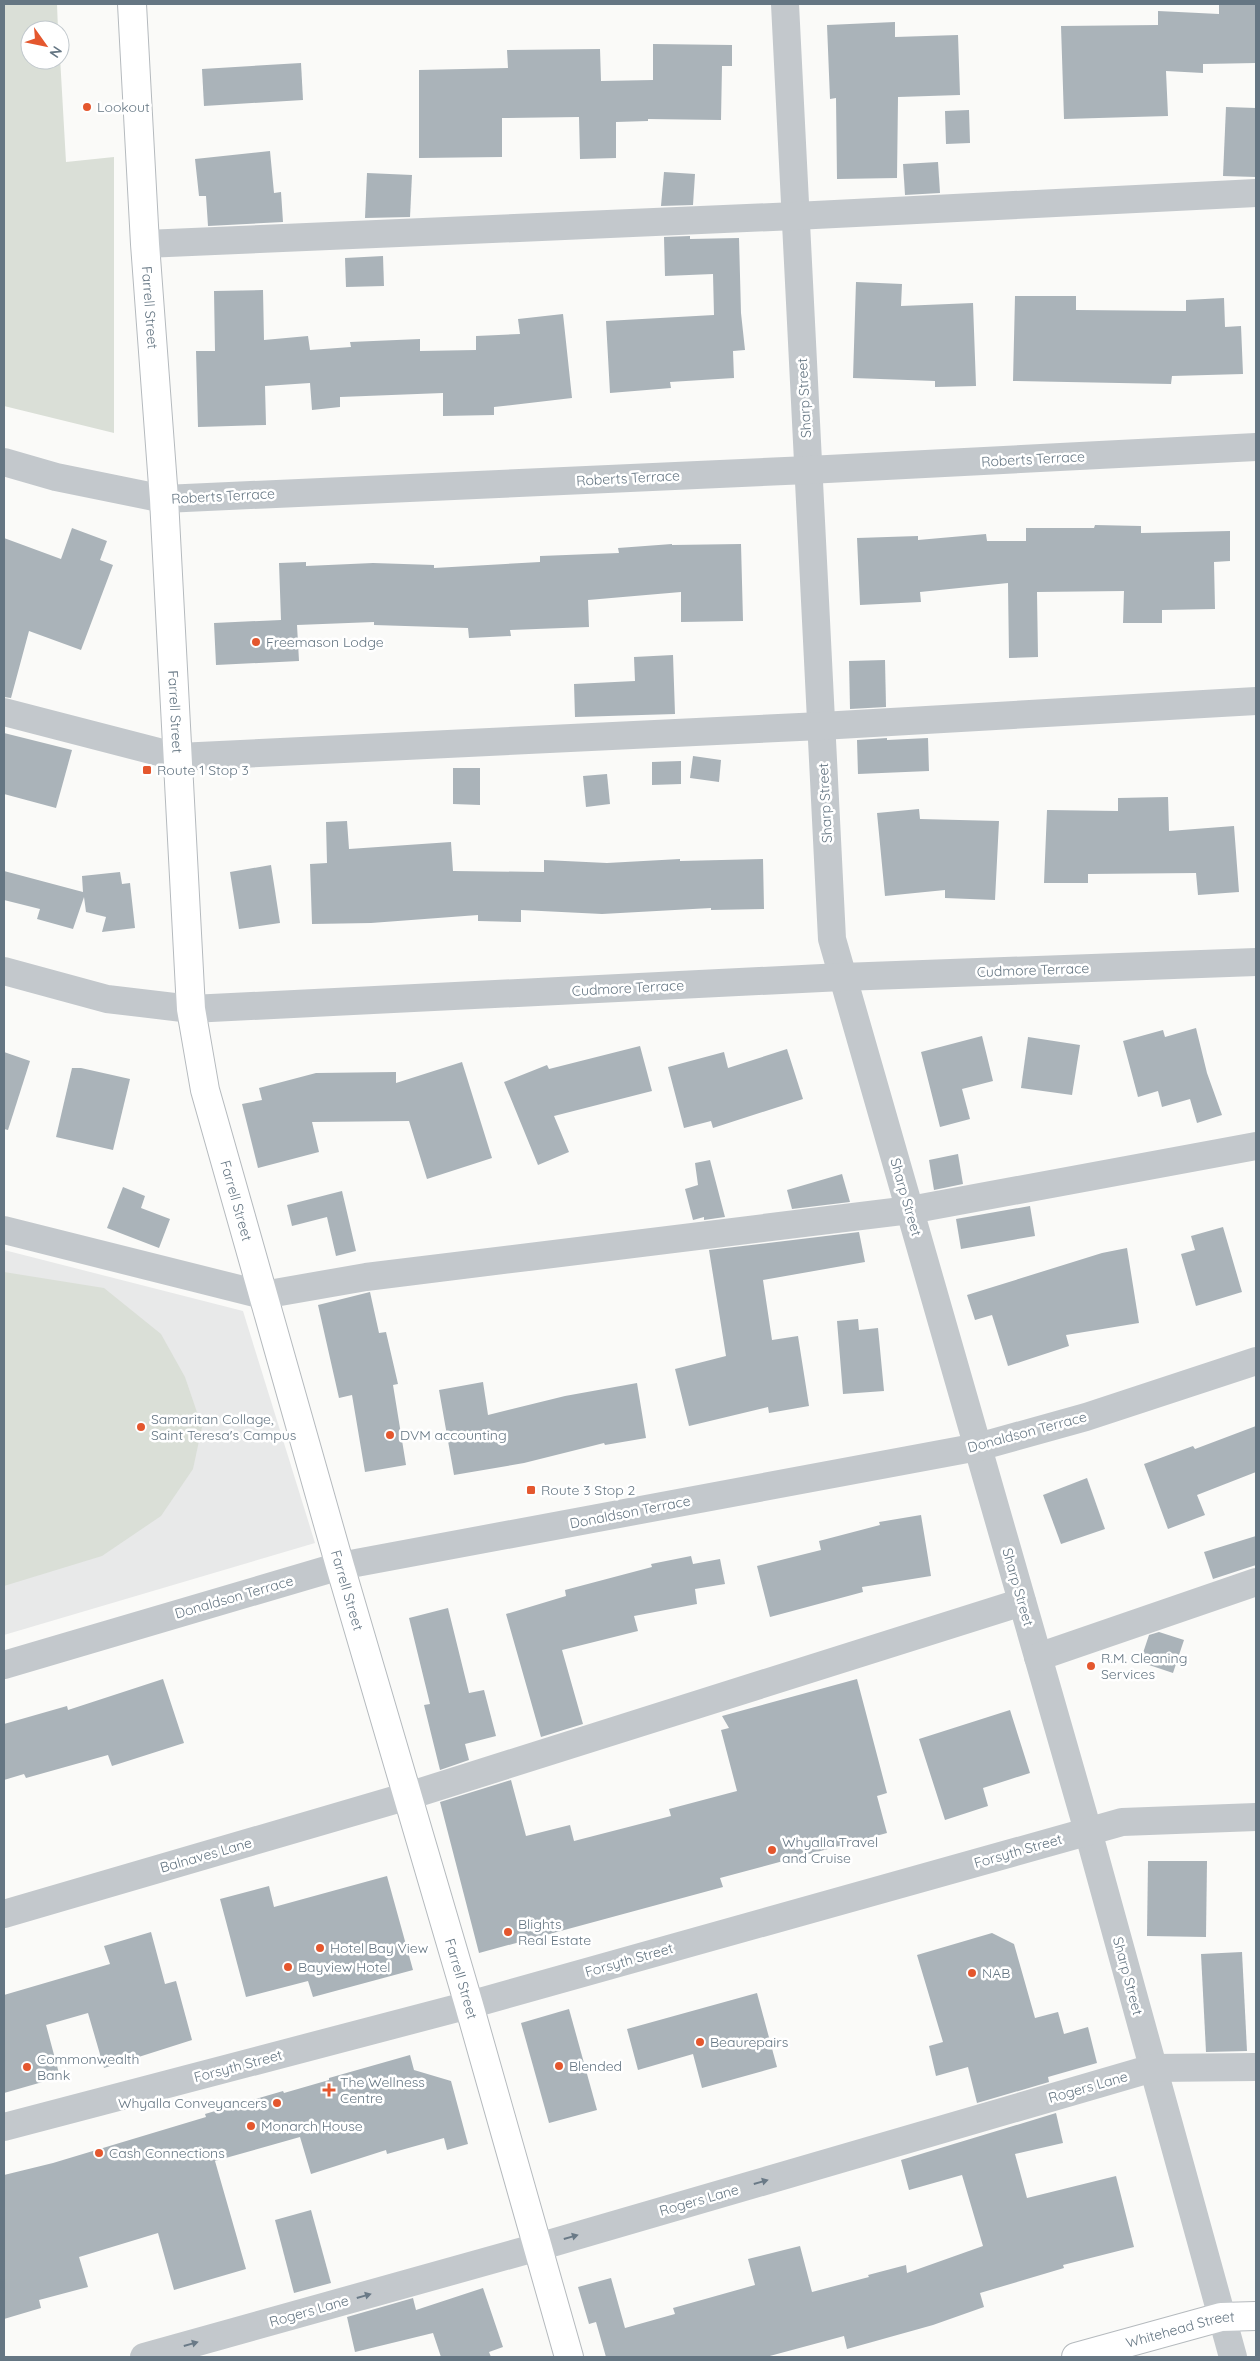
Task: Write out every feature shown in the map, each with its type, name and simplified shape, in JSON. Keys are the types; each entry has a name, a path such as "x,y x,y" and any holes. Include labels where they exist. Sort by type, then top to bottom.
{"main road":[{"name":"Farrell Street","path":"132,4 145,244 164,498 191,1009 204,1090 569,2357"},
{"name":"Whitehead Street","path":"1076,2357 1221,2316 1256,2316"}],"street":[{"name":"Sharp Street","path":"785,4 832,939 1088,1831 1233,2357"},
{"path":"145,244 795,216 1256,193"},
{"name":"Roberts Terrace","path":"4,462 56,477 164,498 808,470 1256,447"},
{"path":"4,712 178,757 821,726 1256,701"},
{"name":"Cudmore Terrace","path":"4,971 107,999 191,1009 842,977 1256,962"},
{"path":"4,1230 263,1295 366,1276 910,1210 1256,1146"},
{"name":"Donaldson Terrace","path":"4,1665 340,1566 978,1447 1086,1417 1256,1361"},
{"path":"1038,1657 1256,1582"},
{"name":"Balnaves Lane","path":"4,1914 408,1796 1022,1602"},
{"name":"Forsyth Street","path":"4,2128 469,2005 1122,1822 1256,1817"},
{"name":"Rogers Lane","path":"144,2357 538,2247 1153,2068 1256,2067"}],"shaded area":[{"path":"4,4 57,4 58,20 20,20 20,70 61,70 66,162 114,157 114,433 4,406"},
{"name":"Samaritan Collage, Saint Teresa's Campus","path":"4,1250 243,1311 315,1543 4,1635"},
{"path":"4,1272 104,1288 161,1334 185,1377 202,1427 193,1469 161,1516 102,1556 4,1586"}],"building":[{"path":"1219,4 1255,4 1256,63 1203,64 1203,73 1166,71 1168,116 1064,119 1061,26 1158,25 1158,11 1219,14"},
{"path":"895,22 895,37 958,35 960,95 898,97 897,178 837,179 836,98 830,99 827,25"},
{"path":"653,44 732,45 732,66 722,66 721,120 648,119 648,121 616,122 616,158 580,159 579,117 502,118 502,157 419,158 419,70 508,68 507,50 600,49 601,81 653,80"},
{"path":"301,63 303,100 204,106 202,69"},
{"path":"1226,107 1256,108 1256,177 1223,176"},
{"path":"969,110 970,143 946,144 945,111"},
{"path":"270,151 274,193 281,192 283,222 208,226 206,196 199,196 195,159"},
{"path":"938,162 940,193 905,195 903,164"},
{"path":"664,172 695,174 693,205 661,206"},
{"path":"367,173 412,175 410,217 365,218"},
{"path":"690,236 690,239 739,238 741,313 745,350 733,351 734,378 670,382 671,388 610,393 606,321 714,315 713,274 665,276 664,237"},
{"path":"383,256 384,286 346,287 345,258"},
{"path":"856,282 902,284 901,306 973,303 976,386 935,387 935,381 853,378"},
{"path":"263,290 264,340 308,336 310,350 351,347 350,342 420,339 420,351 476,350 476,336 520,334 518,319 563,314 572,398 494,407 494,415 443,416 443,393 340,397 340,407 312,410 310,383 265,386 266,425 198,427 196,351 215,351 214,291"},
{"path":"1015,296 1076,296 1076,310 1186,311 1186,300 1224,298 1225,327 1241,326 1243,374 1172,376 1171,384 1013,381"},
{"path":"1095,525 1141,526 1141,533 1230,531 1230,561 1214,562 1215,609 1162,610 1162,623 1123,623 1124,591 1037,592 1038,657 1009,658 1008,583 920,592 921,602 860,605 857,538 918,536 918,540 986,534 987,541 1026,541 1026,528 1094,528"},
{"path":"72,528 107,541 100,560 113,565 81,650 29,631 11,698 4,697 4,538 61,559"},
{"path":"672,544 741,544 743,621 681,622 681,592 588,600 589,627 510,630 511,636 469,638 468,628 374,625 374,622 297,625 299,661 216,665 214,623 281,620 279,563 306,562 306,566 373,563 434,565 434,568 540,562 540,556 619,553 618,548"},
{"path":"673,655 675,714 575,717 574,684 635,681 634,657"},
{"path":"885,660 886,707 850,709 849,661"},
{"path":"4,733 72,750 56,808 4,794"},
{"path":"887,738 887,740 928,738 929,771 858,774 857,740"},
{"path":"693,756 721,760 719,782 690,778"},
{"path":"681,761 681,784 652,785 652,762"},
{"path":"453,768 480,768 480,805 453,804"},
{"path":"607,774 610,804 586,807 583,776"},
{"path":"1168,797 1169,831 1234,826 1239,892 1198,895 1196,873 1088,874 1088,883 1044,883 1047,810 1118,811 1118,798"},
{"path":"919,809 920,819 999,821 995,900 945,898 945,890 885,896 877,813"},
{"path":"347,821 349,849 451,842 453,871 544,872 544,860 607,863 680,859 680,861 763,859 764,909 711,910 711,908 602,914 521,910 521,922 478,921 478,915 371,923 312,924 310,864 327,863 326,822"},
{"path":"271,865 280,923 239,929 230,872"},
{"path":"4,871 83,892 82,876 120,872 122,884 130,883 135,928 102,932 106,917 86,912 84,897 73,929 37,919 40,909 4,900"},
{"path":"1196,1028 1207,1073 1222,1115 1197,1123 1190,1099 1162,1107 1158,1091 1138,1097 1123,1041 1163,1030 1165,1037"},
{"path":"982,1036 993,1081 962,1089 970,1119 940,1127 921,1052"},
{"path":"1028,1037 1080,1045 1072,1095 1021,1088"},
{"path":"640,1046 652,1091 554,1116 569,1152 538,1165 504,1082 547,1065 549,1069"},
{"path":"787,1049 803,1099 713,1128 711,1121 684,1128 668,1067 724,1052 728,1068"},
{"path":"4,1052 30,1061 8,1130 4,1129"},
{"path":"462,1062 492,1158 427,1179 409,1121 312,1122 319,1152 258,1168 242,1104 262,1100 259,1088 316,1073 396,1072 396,1083"},
{"path":"72,1068 81,1068 130,1079 113,1150 56,1137"},
{"path":"958,1154 963,1184 934,1190 929,1160"},
{"path":"710,1160 725,1217 704,1220 704,1217 693,1220 685,1189 698,1185 695,1163"},
{"path":"842,1174 850,1202 792,1209 787,1190"},
{"path":"123,1187 145,1196 141,1208 170,1219 159,1248 107,1228"},
{"path":"342,1191 356,1251 336,1256 327,1217 292,1226 287,1205"},
{"path":"1030,1206 1035,1236 961,1249 956,1219"},
{"path":"1223,1227 1242,1292 1196,1306 1181,1254 1195,1250 1191,1236"},
{"path":"859,1232 865,1262 763,1280 772,1340 798,1336 809,1406 769,1413 768,1407 689,1426 675,1369 726,1356 709,1250"},
{"path":"1127,1248 1139,1323 1066,1335 1069,1346 1008,1366 992,1315 975,1320 967,1295 1102,1253"},
{"path":"370,1292 379,1333 386,1332 398,1384 393,1385 406,1465 365,1472 352,1395 339,1398 318,1305"},
{"path":"858,1319 859,1330 878,1328 884,1391 843,1394 837,1321"},
{"path":"483,1382 488,1415 565,1396 637,1383 646,1438 605,1445 604,1443 524,1463 454,1475 439,1390"},
{"path":"1256,1426 1256,1472 1197,1495 1205,1515 1168,1529 1144,1464 1193,1446 1195,1449"},
{"path":"1087,1478 1105,1529 1061,1544 1043,1495"},
{"path":"921,1515 931,1576 862,1587 863,1592 770,1617 757,1566 821,1550 819,1541 880,1525 879,1522"},
{"path":"1256,1536 1256,1565 1213,1579 1204,1552"},
{"path":"691,1556 693,1564 720,1559 725,1584 695,1589 697,1604 634,1616 638,1631 562,1650 583,1724 541,1737 506,1614 566,1596 565,1590 652,1567 651,1564"},
{"path":"448,1608 469,1693 484,1690 496,1736 465,1744 469,1760 440,1770 424,1705 430,1704 409,1618"},
{"path":"1159,1632 1184,1640 1173,1673 1140,1662 1149,1635"},
{"path":"163,1679 184,1743 112,1766 108,1755 26,1778 24,1774 4,1780 4,1724 67,1706 68,1710"},
{"path":"857,1679 887,1793 877,1796 887,1833 720,1878 723,1887 479,1953 440,1802 511,1780 526,1836 570,1825 574,1841 671,1816 669,1809 737,1791 721,1730 729,1728 722,1716"},
{"path":"1010,1710 1030,1773 983,1788 988,1806 945,1820 919,1739"},
{"path":"1148,1861 1207,1861 1206,1937 1147,1936"},
{"name":"Hotel Bay View","path":"387,1876 413,1970 313,1997 308,1981 246,1997 220,1899 269,1886 274,1907"},
{"path":"151,1932 165,1984 176,1981 192,2040 104,2068 88,2013 46,2025 60,2077 4,2093 4,1995 110,1964 104,1946"},
{"path":"992,1933 1014,1944 1035,2018 1058,2012 1064,2034 1088,2027 1097,2063 1048,2077 1049,2082 977,2103 968,2067 936,2076 929,2046 943,2042 917,1955"},
{"path":"1242,1952 1247,2051 1206,2052 1201,1954"},
{"name":"Beaurepairs","path":"757,1993 777,2067 702,2088 693,2054 638,2070 627,2029"},
{"name":"Blended","path":"569,2009 597,2110 549,2123 521,2023"},
{"path":"410,2055 414,2070 451,2081 468,2144 447,2150 444,2138 387,2154 386,2150 311,2174 300,2137 215,2161 246,2269 174,2290 158,2233 79,2257 88,2287 39,2300 41,2308 4,2319 4,2175 53,2163 206,2117 205,2114 283,2091 284,2093"},
{"path":"1056,2113 1063,2143 1015,2154 1027,2198 1116,2176 1134,2247 1063,2265 1064,2268 980,2293 984,2307 933,2325 847,2349 844,2336 766,2357 606,2357 596,2322 589,2324 578,2287 611,2278 625,2328 675,2314 673,2308 755,2285 748,2259 800,2246 812,2292 906,2265 907,2273 983,2246 962,2175 909,2190 901,2160"},
{"path":"311,2210 331,2283 294,2293 275,2220"},
{"path":"483,2288 503,2347 489,2352 491,2357 441,2357 433,2333 355,2352 347,2317 413,2298 416,2310"}],"place":[{"name":"Lookout","path":"87,107"},
{"name":"Freemason Lodge","path":"256,642"},
{"name":"Route 1 Stop 3","path":"147,770"},
{"name":"Samaritan Collage, Saint Teresa's Campus","path":"141,1427"},
{"name":"DVM accounting","path":"390,1435"},
{"name":"Route 3 Stop 2","path":"531,1490"},
{"name":"R.M. Cleaning Services","path":"1091,1666"},
{"name":"Whyalla Travel and Cruise","path":"772,1850"},
{"name":"Blights Real Estate","path":"508,1932"},
{"name":"Hotel Bay View","path":"320,1948"},
{"name":"Bayview Hotel","path":"288,1967"},
{"name":"NAB","path":"972,1973"},
{"name":"Beaurepairs","path":"700,2042"},
{"name":"Blended","path":"559,2066"},
{"name":"Commonwealth Bank","path":"27,2067"},
{"name":"The Wellness Centre","path":"329,2090"},
{"name":"Whyalla Conveyancers","path":"277,2103"},
{"name":"Monarch House","path":"251,2126"},
{"name":"Cash Connections","path":"99,2153"}]}
